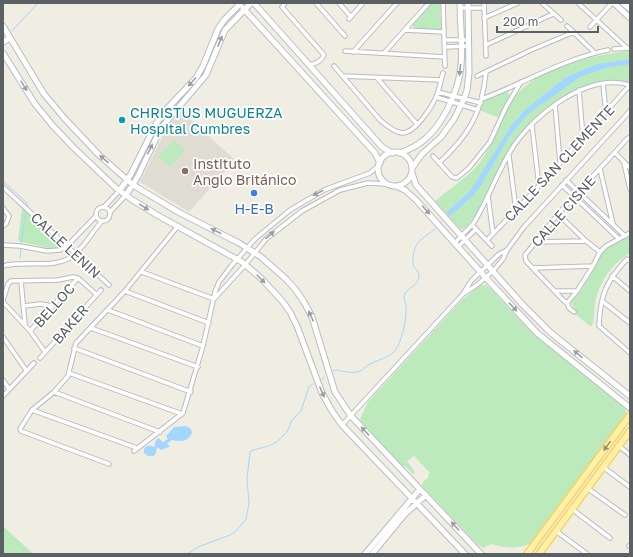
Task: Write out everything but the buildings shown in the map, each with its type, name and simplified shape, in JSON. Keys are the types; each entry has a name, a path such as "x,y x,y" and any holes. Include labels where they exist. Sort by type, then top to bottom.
{"main road":[{"path":"527,554 630,414"},
{"path":"541,553 630,431"}],"street":[{"path":"3,245 53,251 60,250 67,246 96,216 98,209 104,207 120,190 127,180 154,126 164,112 196,78 203,66 218,29 224,20 240,3 375,153 379,164 380,176 386,184"},
{"path":"3,266 55,263 68,259 76,254 102,221 108,219 110,212 126,195 133,185 161,128 203,80 225,30 252,3 382,147 392,153"},
{"path":"285,3 282,7 324,55 322,59 315,64 309,65"},
{"path":"316,3 345,36"},
{"path":"339,3 350,18 363,3"},
{"path":"353,52 397,3"},
{"path":"384,53 429,3"},
{"path":"443,3 445,66"},
{"path":"484,3 486,56"},
{"path":"484,18 518,3"},
{"path":"542,3 561,20"},
{"path":"578,3 628,48"},
{"path":"590,27 613,3 630,18"},
{"path":"623,3 630,9"},
{"path":"32,410 136,450 183,414 198,367 215,292 219,282 247,248 290,210 311,196 337,184 370,173 384,157 392,153 400,153 414,147 430,134 437,125 453,96 460,72 460,6 468,5 484,8"},
{"path":"396,186 406,182 422,154 442,137 464,99 468,80 468,5"},
{"path":"486,45 553,14"},
{"path":"3,26 44,94 65,120 99,156 133,185 180,213 247,248 286,279 304,302 312,317 321,344 324,361 335,392 351,416 481,554"},
{"path":"567,26 595,53"},
{"path":"405,30 444,32"},
{"path":"477,76 531,50 574,32"},
{"path":"3,42 10,38"},
{"path":"445,40 469,40"},
{"path":"445,47 469,46"},
{"path":"614,50 628,48"},
{"path":"482,99 561,64 608,50"},
{"path":"345,51 445,57"},
{"path":"3,53 35,104 53,126 74,148 120,190 157,215 237,259 246,265 272,291 290,312 308,354 322,393 342,425 465,554"},
{"path":"334,66 380,120 393,130 402,133 410,131 423,118 436,97 443,73"},
{"path":"439,162 458,145 465,135 481,103 486,72"},
{"path":"343,76 441,80"},
{"path":"377,78 417,124"},
{"path":"315,87 323,80"},
{"path":"433,156 455,179 469,168 490,142 506,107 521,82"},
{"path":"456,245 472,225 518,141 532,126 555,105 579,90 603,84 621,83 630,85"},
{"path":"603,84 606,113"},
{"name":"CALLE SAN CLEMENTE","path":"487,240 539,186 630,85"},
{"path":"579,90 583,138"},
{"path":"438,92 481,103"},
{"path":"436,97 478,110"},
{"path":"555,105 560,162"},
{"path":"463,294 473,288 493,271 503,259 507,250 566,180 630,111"},
{"path":"532,126 539,186"},
{"name":"CALLE CISNE","path":"574,312 524,258 525,254 558,214 627,139 630,138"},
{"path":"400,153 409,160 416,185 523,305 551,333 630,396"},
{"path":"615,153 630,168"},
{"path":"509,156 516,210"},
{"path":"624,162 630,189"},
{"path":"600,169 613,225"},
{"path":"566,180 625,236"},
{"path":"214,299 246,265 266,238 302,211 340,190 374,182 396,186 405,190 416,200 486,278 545,340 630,408"},
{"path":"337,184 340,190"},
{"path":"562,185 620,239"},
{"name":"CALLE LENIN","path":"3,188 109,285"},
{"path":"488,196 493,234"},
{"path":"104,207 110,212"},
{"path":"3,208 8,216 5,225"},
{"path":"558,214 586,241 600,252"},
{"path":"96,216 102,221"},
{"path":"472,225 492,246"},
{"path":"109,464 21,431 21,426 32,410 54,392 69,373 76,343 142,272 178,226"},
{"path":"463,238 476,229"},
{"path":"567,303 577,291 600,252 606,246 630,233"},
{"path":"535,242 586,241"},
{"path":"342,425 463,294 471,281 499,254 507,250"},
{"path":"629,259 612,276 604,291 599,326 630,353"},
{"path":"533,268 593,266"},
{"path":"142,272 214,299"},
{"path":"45,352 30,331 3,301 5,290 9,282 58,280 73,276 78,278 96,294"},
{"path":"612,276 630,291"},
{"name":"BELLOC","path":"30,331 78,278"},
{"path":"21,281 25,325"},
{"name":"BAKER","path":"40,358 101,290"},
{"path":"125,291 209,323"},
{"path":"555,291 577,291"},
{"path":"602,301 630,323"},
{"path":"24,306 45,304 53,306"},
{"path":"108,310 203,346"},
{"path":"91,328 198,367"},
{"path":"545,340 551,333"},
{"path":"3,337 26,370"},
{"path":"74,348 190,392"},
{"path":"3,396 34,362"},
{"path":"586,373 592,366"},
{"path":"69,373 183,414"},
{"path":"3,380 9,389"},
{"path":"54,392 160,432"},
{"path":"619,446 630,455"},
{"path":"603,468 630,487"},
{"path":"587,488 625,515"},
{"path":"372,554 420,489"},
{"path":"365,554 403,512 426,495"},
{"path":"572,509 610,538"},
{"path":"556,531 587,554"}],"shaded area":[{"name":"Instituto Anglo Británico","path":"181,111 235,160 189,212 140,182 166,129"}],"green space":[{"path":"430,3 440,3 441,29 414,29 412,23"},
{"path":"630,51 630,79 628,82 603,82 582,88 565,95 537,117 514,144 480,210 467,226 461,230 435,201 466,177 481,161 510,104 520,92 532,81 547,72 581,60"},
{"path":"507,91 510,95 499,118 479,110 484,100"},
{"path":"173,140 185,150 170,167 158,157"},
{"path":"22,208 60,243 59,248 52,249 18,241"},
{"path":"630,236 630,253 623,257 612,268 607,274 600,288 595,303 594,319 591,327 575,314 576,310 571,303 581,291 604,249"},
{"path":"481,285 486,285 490,288 532,333 619,402 625,408 626,412 624,418 530,544 521,547 505,547 491,544 483,548 477,544 423,487 422,483 429,477 428,475 430,473 414,456 407,461 415,472 413,474 406,467 401,465 360,419 368,402 464,298"},
{"path":"3,526 30,551 33,554 3,554"}],"water":[{"path":"630,59 630,64 605,68 580,77 528,114 509,137 482,184 473,196 450,216 446,213 470,191 511,126 526,109 565,78 598,64"},
{"path":"186,426 191,429 192,433 186,440 172,440 167,444 170,446 169,447 161,450 159,448 156,449 154,456 148,456 144,453 144,449 147,446 155,446 155,442 158,438 163,442 168,439 166,436 174,427"}],"waterway":[{"path":"12,31 38,3"},
{"path":"3,181 27,203 27,206"},
{"path":"21,244 26,212"},
{"path":"333,371 360,371 370,364 388,356 397,349 406,318 405,293 415,285 419,277 419,273 413,264 415,250 419,241 436,228"},
{"path":"20,258 21,248"},
{"path":"187,554 198,547 230,535 236,531 246,519 249,504 247,479 250,452 269,446 278,441 287,432 292,420 301,411 309,387 313,384"}],"place":[{"name":"CHRISTUS MUGUERZA Hospital Cumbres","path":"122,120"},
{"name":"Instituto Anglo Británico","path":"185,171"},
{"name":"H-E-B","path":"254,193"}]}
